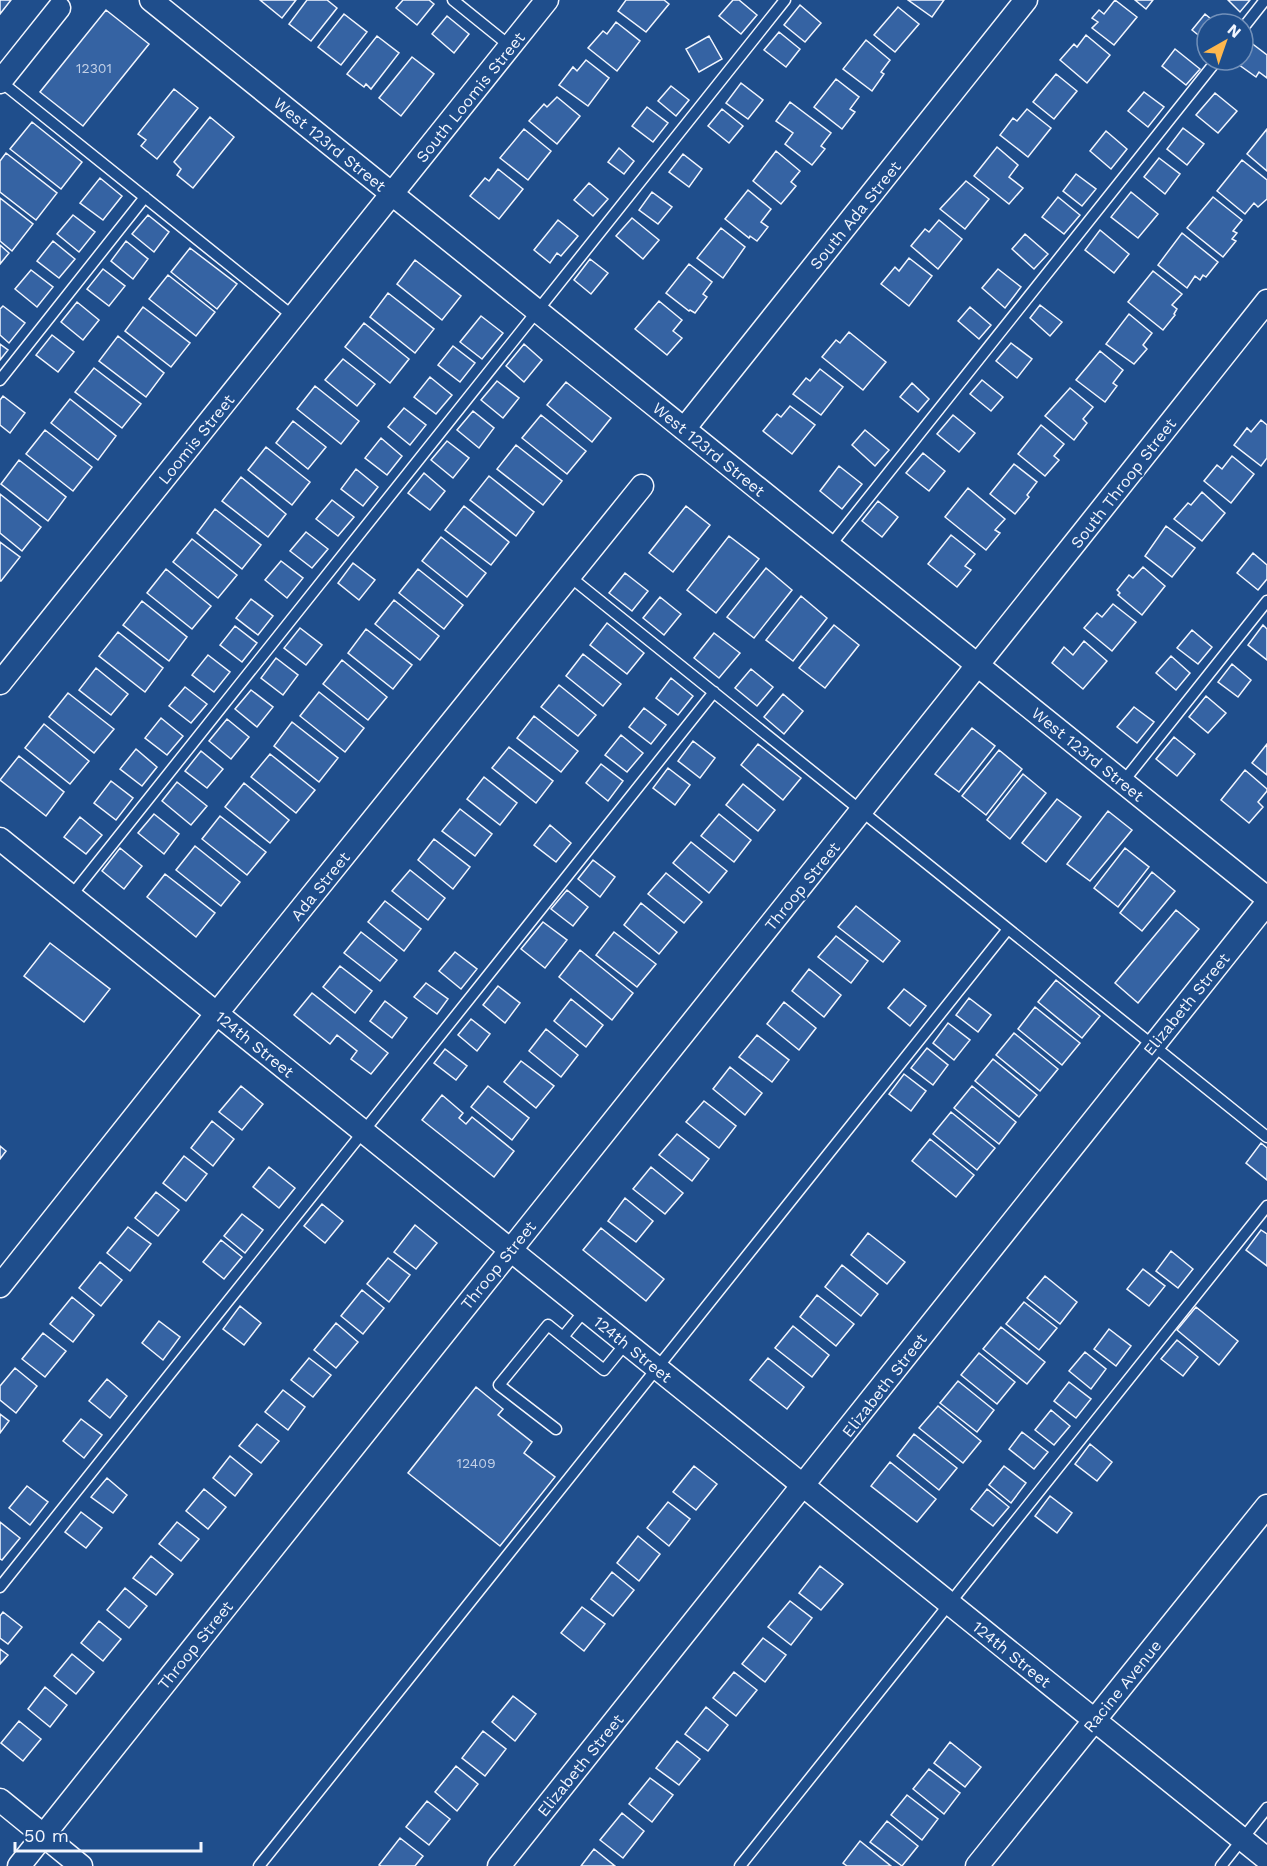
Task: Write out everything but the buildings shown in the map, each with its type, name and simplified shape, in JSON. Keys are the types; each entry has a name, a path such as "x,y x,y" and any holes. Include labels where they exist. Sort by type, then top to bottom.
{"street":[{"name":"West 123rd Street","path":"151,0 1267,898"},
{"name":"South Loomis Street","path":"392,194 547,0"},
{"name":"South Ada Street","path":"684,429 1026,0"},
{"path":"0,81 59,8"},
{"name":"Loomis Street","path":"0,683 392,194"},
{"name":"South Throop Street","path":"978,666 1267,301"},
{"name":"Ada Street","path":"0,1286 642,486"},
{"name":"Throop Street","path":"19,1866 978,666"},
{"name":"124th Street","path":"0,839 1267,1859"},
{"name":"Elizabeth Street","path":"499,1866 1267,903"},
{"name":"Racine Avenue","path":"977,1866 1267,1506"},
{"path":"0,1800 81,1866"}],"lane":[{"path":"453,0 510,46"},
{"path":"72,896 785,0"},
{"path":"1255,13 1265,0"},
{"path":"830,546 1207,72"},
{"path":"0,81 294,317"},
{"path":"0,380 145,197"},
{"path":"569,576 1267,1137"},
{"path":"1123,782 1267,601"},
{"path":"0,1587 714,692"},
{"path":"259,1866 1008,929"},
{"path":"740,1866 1267,1206"},
{"path":"563,1337 585,1310"},
{"path":"556,1429 499,1385 548,1325 604,1370 626,1343"},
{"path":"1221,1866 1267,1808"}]}
